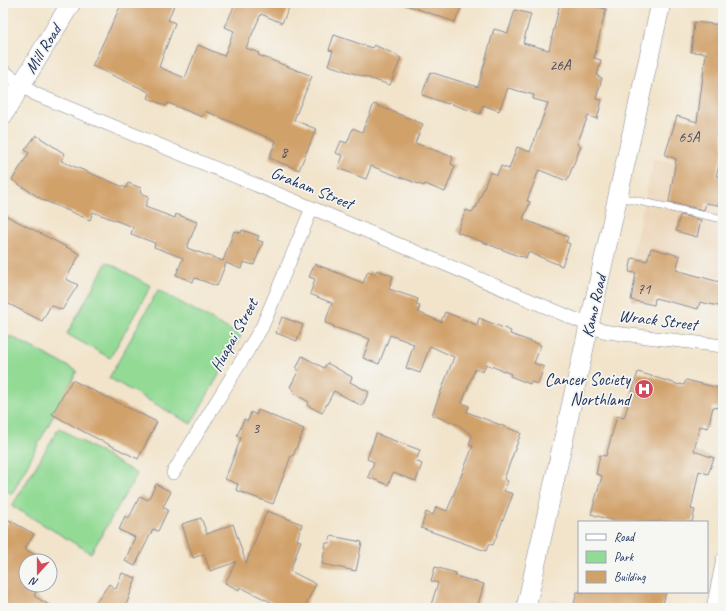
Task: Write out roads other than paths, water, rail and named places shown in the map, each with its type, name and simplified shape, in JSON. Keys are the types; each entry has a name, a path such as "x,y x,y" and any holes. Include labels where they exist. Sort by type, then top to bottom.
{"main road":[{"name":"Mill Road","path":"3,115 71,3"},
{"name":"Kamo Road","path":"526,608 662,3"}],"street":[{"name":"Graham Street","path":"3,71 35,94 590,325"},
{"name":"Huapai Street","path":"174,473 262,327 312,208"},
{"name":"Wrack Street","path":"590,325 603,330 622,334 723,346"},
{"path":"712,608 723,559"}],"lane":[{"path":"618,197 723,219"}],"place":[{"name":"Cancer Society Northland","path":"644,389"}]}
